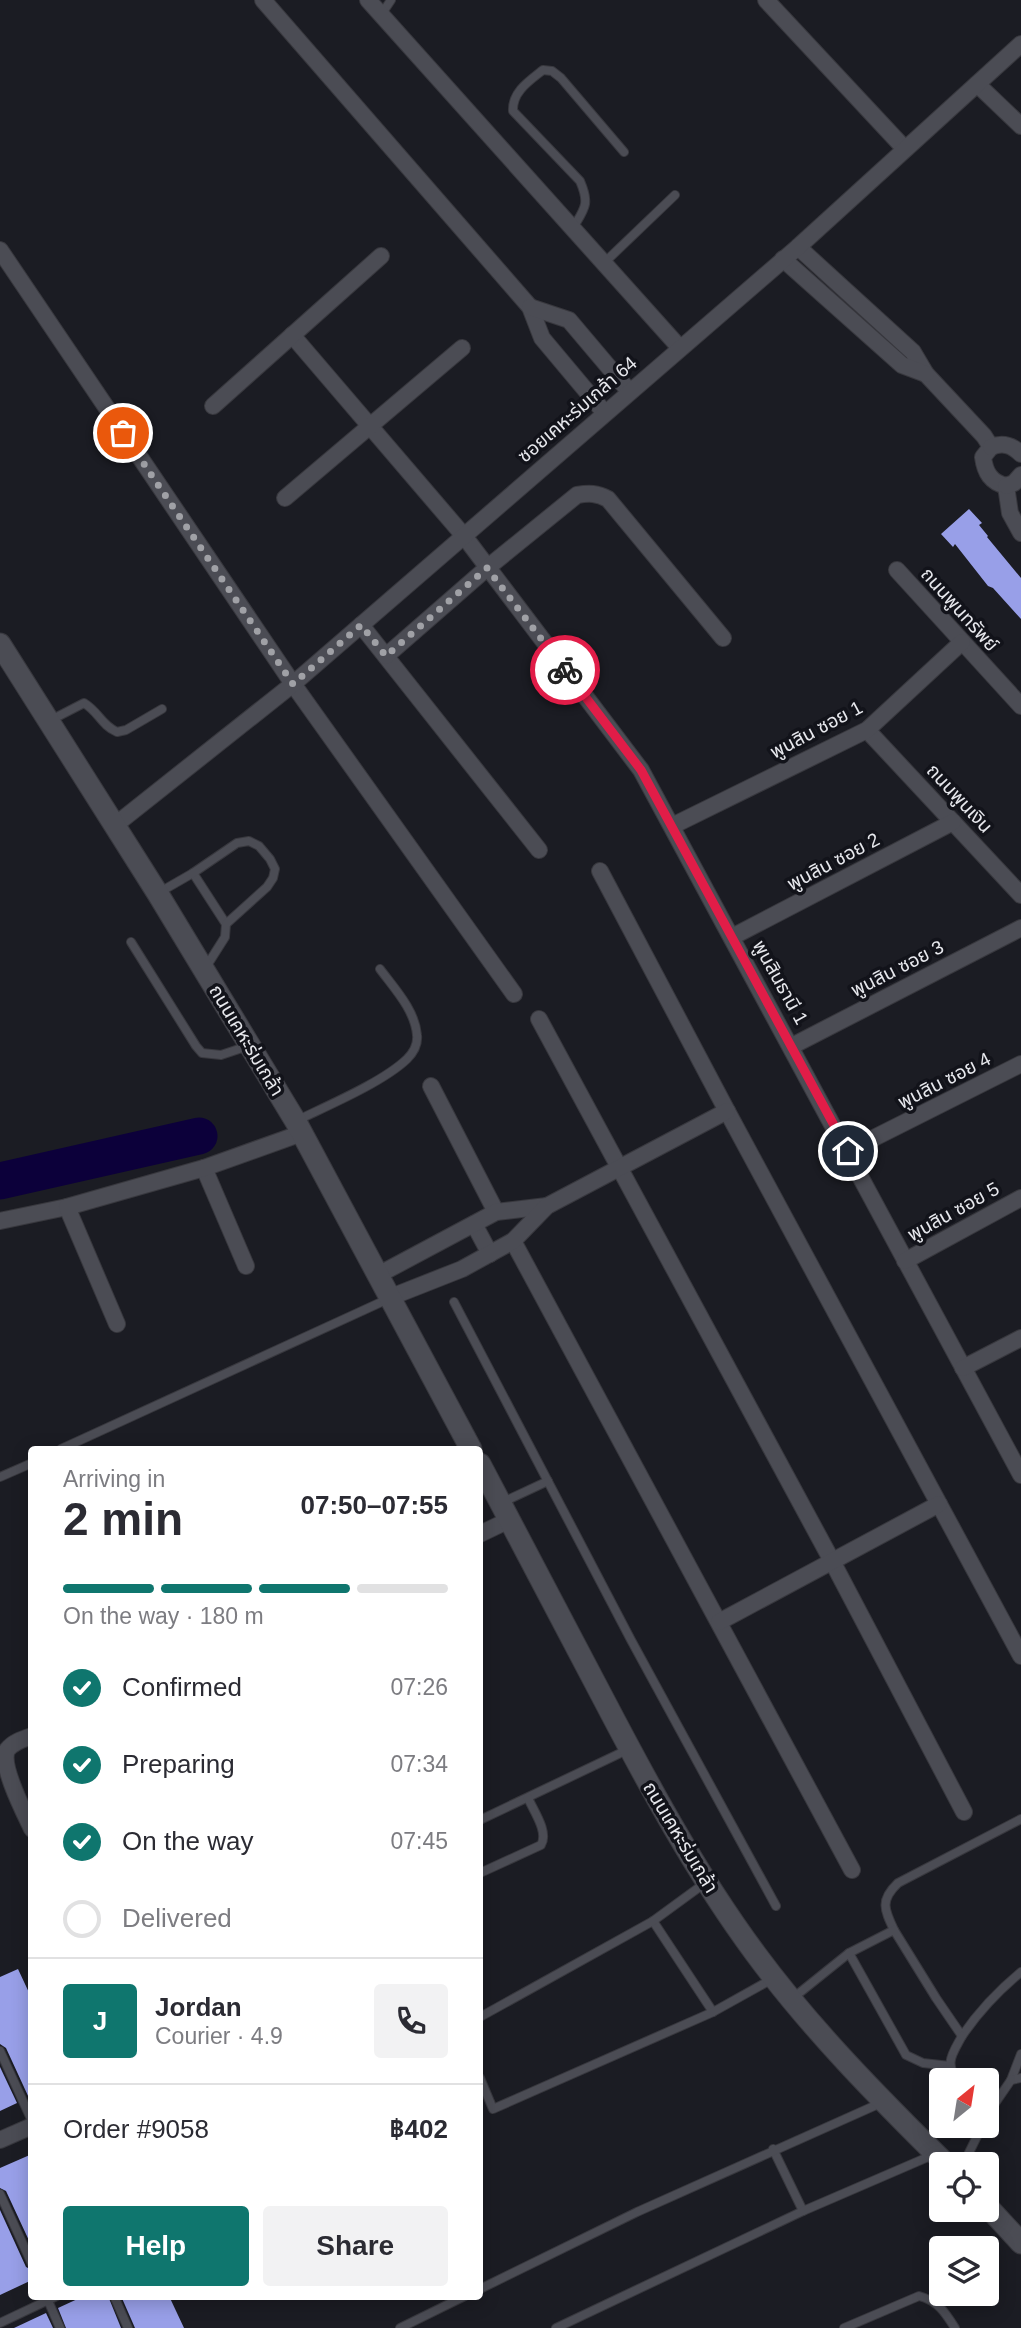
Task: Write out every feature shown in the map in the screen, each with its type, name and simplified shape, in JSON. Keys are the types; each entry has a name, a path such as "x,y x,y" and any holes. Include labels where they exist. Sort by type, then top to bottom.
{"street":[{"path":"263,0 530,307 542,338 604,412"},
{"path":"368,0 680,348"},
{"path":"766,0 905,149"},
{"name":"ซอยเคหะร่มเกล้า 64","path":"114,826 293,684 797,247 1021,44"},
{"path":"976,85 1021,126"},
{"path":"797,247 913,352 926,374 991,447"},
{"path":"0,250 293,684 514,994"},
{"path":"213,406 381,256"},
{"path":"783,259 902,365 926,374"},
{"path":"530,307 569,320 629,391"},
{"name":"พูนสินธานี 1","path":"292,335 464,536 641,770 1021,1475"},
{"path":"285,498 462,348"},
{"path":"1021,454 1009,446 999,444 991,447 983,457 987,474 992,481 1006,486 1014,483 1021,475"},
{"path":"1006,486 1010,513 1021,533"},
{"path":"386,656 576,495 587,493 608,499 723,638"},
{"name":"ถนนพูนทรัพย์","path":"897,570 1021,706"},
{"path":"361,625 539,850"},
{"name":"พูนสิน ซอย 1","path":"672,826 867,730 962,642"},
{"name":"ถนนเคหะร่มเกล้า","path":"0,644 158,894 299,1127 469,1446"},
{"name":"ถนนพูนเงิน","path":"867,730 1021,895"},
{"name":"พูนสิน ซอย 2","path":"732,937 953,822"},
{"path":"600,871 1021,1656"},
{"name":"พูนสิน ซอย 3","path":"792,1046 1021,928"},
{"path":"539,1019 832,1561 964,1812"},
{"name":"พูนสิน ซอย 4","path":"848,1151 1021,1064"},
{"path":"431,1086 496,1212"},
{"path":"391,1297 462,1269 490,1254 513,1241 547,1206 727,1111"},
{"path":"0,1221 67,1207 204,1168 299,1127"},
{"path":"204,1168 246,1266"},
{"name":"พูนสิน ซอย 5","path":"905,1261 1021,1198"},
{"path":"378,1275 496,1212 547,1206"},
{"path":"67,1207 117,1324"},
{"path":"474,1224 490,1254"},
{"path":"513,1241 852,1870"},
{"path":"964,1368 1021,1338"},
{"name":"ถนนเคหะร่มเกล้า","path":"483,1470 629,1748 707,1882 791,2000 934,2152"},
{"path":"719,1622 939,1504"},
{"path":"483,1531 505,1512"},
{"path":"28,1738 6,1751 3,1764 28,1820"},
{"path":"0,2140 28,2125"},
{"path":"999,2219 1021,2243"}],"lane":[{"path":"382,15 391,0"},
{"path":"573,228 587,200 580,181 513,111 512,101 516,94 543,70 552,71 625,152"},
{"path":"604,262 675,195"},
{"path":"48,721 84,703 92,708 106,728 117,732 126,730 162,709"},
{"path":"158,894 237,843 249,841 259,846 270,859 275,869 273,878 267,887 226,924"},
{"path":"193,873 226,924 225,937 204,969"},
{"path":"131,942 202,1053 221,1055 250,1046"},
{"path":"299,1127 389,1072 408,1058 415,1048 417,1036 414,1022 405,1003 380,969"},
{"path":"68,1446 391,1297"},
{"path":"454,1302 776,1906"},
{"path":"0,1477 28,1465"},
{"path":"505,1512 548,1481"},
{"path":"483,1819 629,1748"},
{"path":"483,1872 544,1841 544,1834 528,1798"},
{"path":"962,2036 894,1930 885,1911 885,1903 890,1891 898,1883 1021,1819"},
{"path":"483,2015 653,1921 707,1882"},
{"path":"653,1921 713,2012"},
{"path":"791,2000 849,1953 894,1930"},
{"path":"849,1953 906,2055 923,2063 950,2066 951,2056 979,2012 1021,1972"},
{"path":"483,2085 493,2109 713,2012 774,1978"},
{"path":"0,2051 28,2114"},
{"path":"999,2096 1011,2081 1021,2054"},
{"path":"1011,2081 1021,2078"},
{"path":"483,2288 637,2212 885,2101"},
{"path":"774,2149 803,2211"},
{"path":"556,2328 803,2211 929,2164"},
{"path":"0,2194 28,2255"},
{"path":"844,2328 919,2296 931,2299 944,2310 955,2328"},
{"path":"0,2323 43,2300"},
{"path":"48,2300 60,2328"},
{"path":"116,2300 128,2328"},
{"path":"400,2328 457,2300"}],"building":[{"path":"969,509 982,523 979,525 987,537 1021,578 1021,619 993,588 988,586 955,544 953,547 941,534"},
{"path":"18,1969 28,1990 28,2096 6,2048 0,2044 0,1977"},
{"path":"0,2067 17,2103 0,2111"},
{"path":"28,2156 28,2238 6,2191 0,2188 0,2168"},
{"path":"0,2210 28,2268 28,2282 0,2295"},
{"path":"75,2300 110,2300 121,2328 66,2328 58,2308"},
{"path":"123,2300 171,2300 184,2328 135,2328"},
{"path":"46,2313 53,2328 14,2328"}],"waterway":[{"path":"0,1181 199,1136"}],"way so far":[{"path":"123,433 293,684 361,625 386,656 487,568 565,670"}],"route":[{"path":"565,670 641,770 848,1151"}]}
